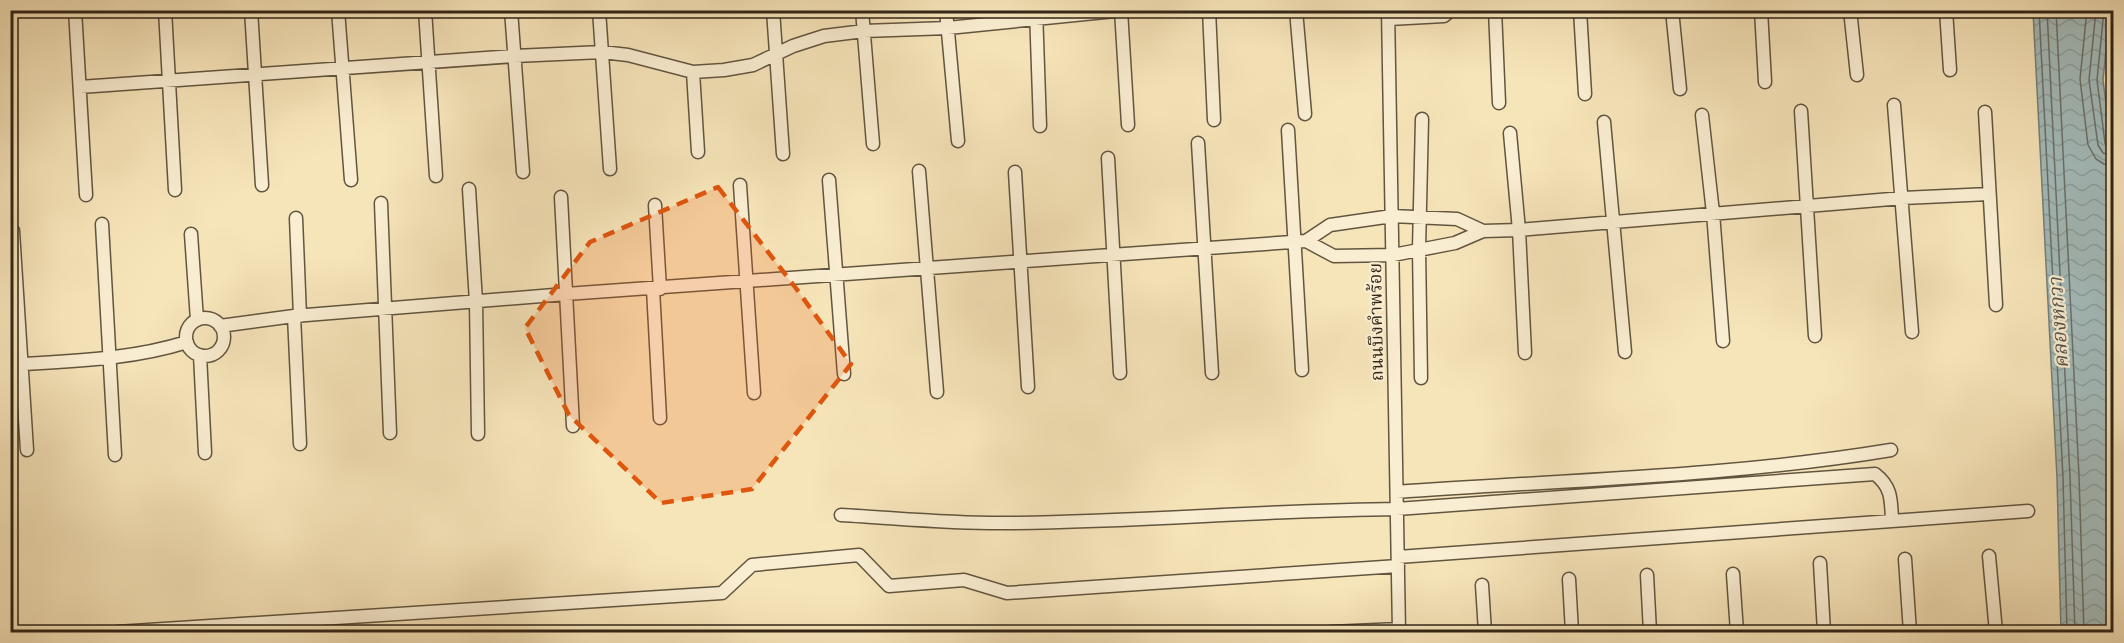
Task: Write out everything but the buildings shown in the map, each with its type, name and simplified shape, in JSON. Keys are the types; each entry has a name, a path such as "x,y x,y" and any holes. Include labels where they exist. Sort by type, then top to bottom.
{"street":[{"path":"75,10 86,195"},
{"path":"165,10 175,190"},
{"path":"251,10 262,185"},
{"path":"338,10 351,180"},
{"path":"425,10 436,176"},
{"path":"511,10 523,172"},
{"path":"599,10 610,169"},
{"path":"773,10 783,154"},
{"path":"862,10 873,144"},
{"path":"946,10 958,141"},
{"path":"1209,10 1214,120"},
{"path":"1296,10 1305,114"},
{"path":"1389,15 1444,16 1451,10"},
{"path":"1495,10 1499,103"},
{"path":"1580,10 1586,94"},
{"path":"1672,10 1680,89"},
{"path":"1761,10 1765,82"},
{"path":"1850,10 1857,75"},
{"path":"1946,10 1950,70"},
{"path":"80,87 515,56 602,52 628,55 693,72 753,65 808,41 864,31 948,28 1037,15 1122,11 1128,124"},
{"path":"1037,15 1040,126"},
{"name":"ถนนบึงคำพร้อย","path":"1389,15 1399,631"},
{"path":"693,72 698,152"},
{"path":"1894,105 1912,332"},
{"path":"1801,111 1815,336"},
{"path":"1985,112 1996,304"},
{"path":"1702,116 1713,213 1722,341"},
{"path":"1421,378 1419,249 1422,119"},
{"path":"1604,122 1615,222 1625,352"},
{"path":"1288,130 1300,242 1302,370"},
{"path":"1510,133 1519,230 1525,353"},
{"path":"1198,142 1212,373"},
{"path":"1108,158 1120,373"},
{"path":"919,171 936,392"},
{"path":"1015,172 1028,387"},
{"path":"829,180 844,374"},
{"path":"740,185 754,393"},
{"path":"469,189 477,302 478,434"},
{"path":"1300,242 1334,256 1393,255 1455,243 1483,231 1519,230 1903,198 1989,194"},
{"path":"561,197 573,426"},
{"path":"381,203 390,433"},
{"path":"655,205 660,418"},
{"path":"220,326 297,316 566,294 1300,242 1330,225 1392,216 1457,219 1483,231"},
{"path":"296,218 300,444"},
{"path":"102,224 115,455"},
{"path":"13,231 16,365 27,450"},
{"path":"191,234 196,320"},
{"path":"209,318 220,326 223,338 218,350 213,354 200,355 189,348 188,329 196,320 209,318"},
{"path":"16,365 109,358 148,352 187,342"},
{"path":"200,355 205,453"},
{"path":"1397,492 1592,481 1823,462 1891,450"},
{"path":"841,515 1007,523 1114,521 1323,509 1397,509 1875,474 1886,482 1892,521"},
{"path":"117,633 722,593 752,565 859,555 889,586 964,580 1007,593 2028,511"},
{"path":"1989,556 1995,633"},
{"path":"1905,559 1910,633"},
{"path":"1820,563 1824,633"},
{"path":"1733,574 1737,633"},
{"path":"1647,575 1650,633"},
{"path":"1569,579 1572,633"},
{"path":"1482,585 1485,633"},
{"path":"1331,633 1399,631"}],"highlighted area":[{"path":"718,187 851,364 752,489 661,503 569,415 525,328 590,242"}],"water":[{"name":"คลองหกวา","path":"2033,11 2110,11 2103,80 2114,164 2113,632 2061,632 2057,478"}]}
